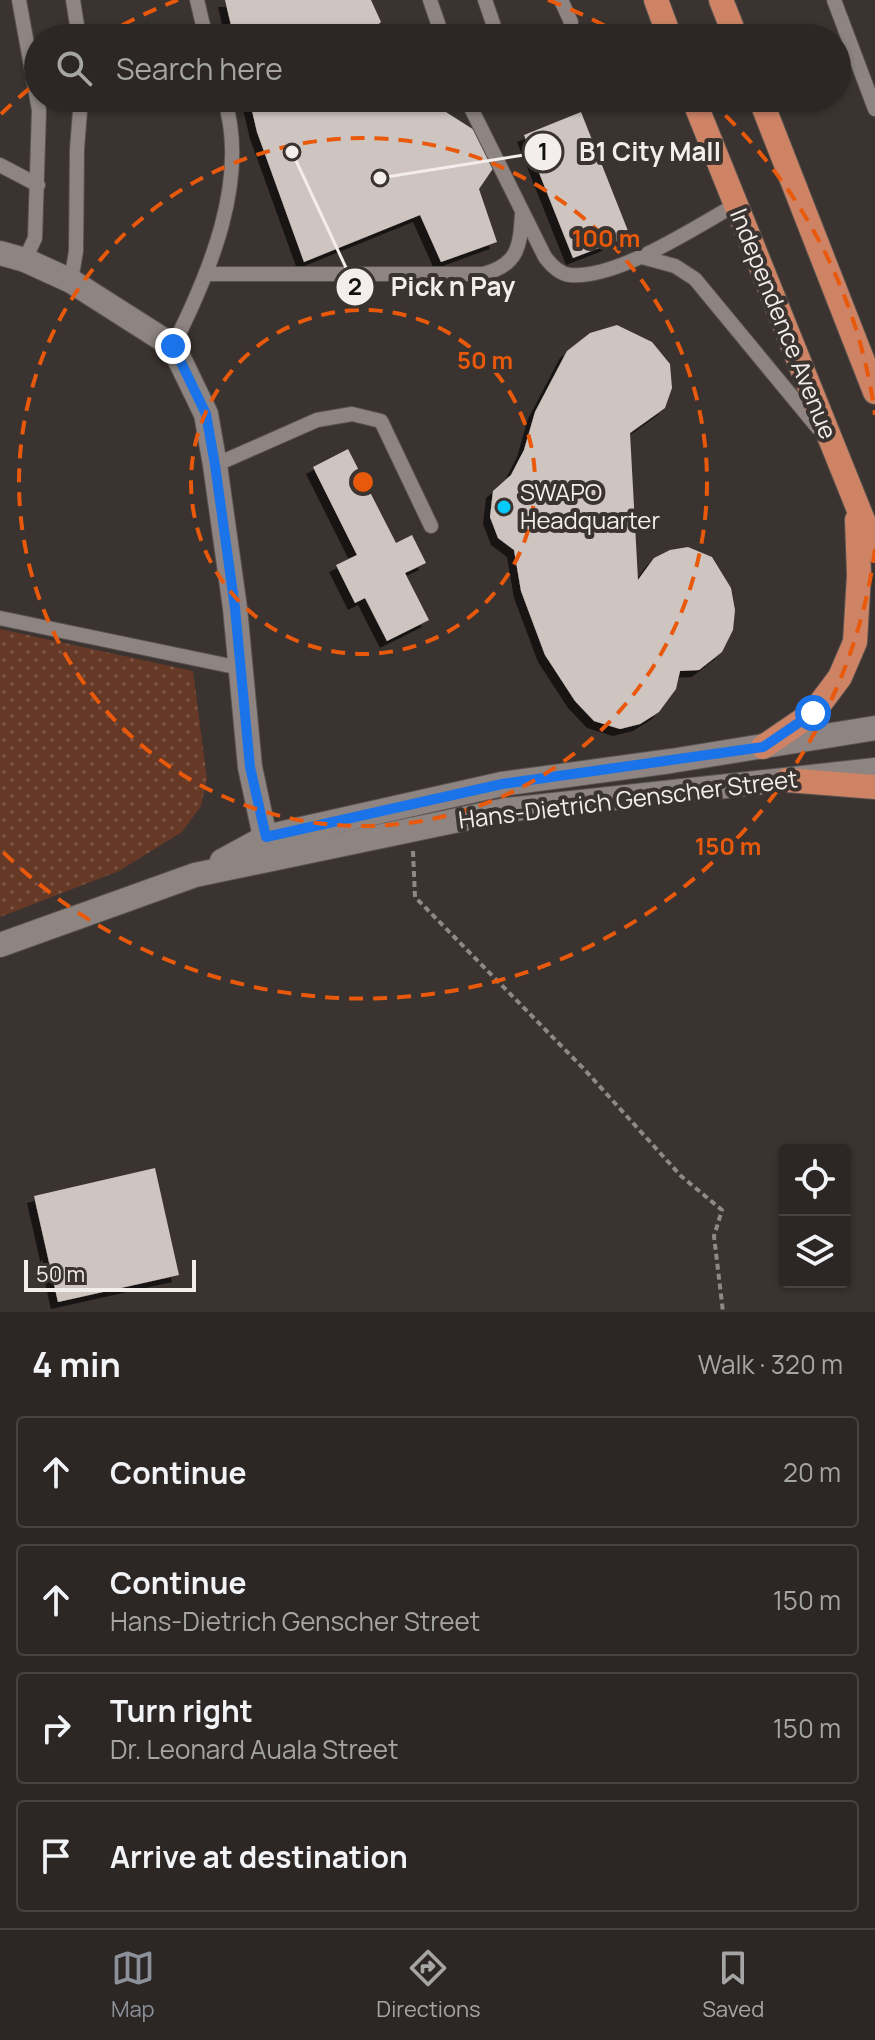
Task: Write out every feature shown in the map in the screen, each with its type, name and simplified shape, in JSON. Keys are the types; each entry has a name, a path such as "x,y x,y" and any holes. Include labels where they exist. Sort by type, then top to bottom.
{"main road":[{"path":"656,0 665,24"},
{"path":"721,0 730,24"},
{"name":"Independence Avenue","path":"698,112 875,550"},
{"path":"765,112 875,392"},
{"path":"763,747 813,713 840,677 855,642 859,575 857,507"},
{"path":"787,780 875,787"}],"street":[{"path":"0,253 25,260 71,281 173,346 206,414 215,465 250,767 268,848"},
{"name":"Hans-Dietrich Genscher Street","path":"0,945 268,848 502,784 875,728"},
{"name":"Hans-Dietrich Genscher Street","path":"268,848 411,829 506,810 875,770"}],"lane":[{"path":"19,0 24,28"},
{"path":"73,0 77,24"},
{"path":"197,0 203,24"},
{"path":"430,0 438,24"},
{"path":"485,0 493,24"},
{"path":"561,0 571,24"},
{"path":"834,0 843,24"},
{"path":"851,45 875,109"},
{"path":"25,260 35,238 39,112"},
{"path":"71,281 76,251 80,112"},
{"path":"173,346 219,242 230,167 228,112"},
{"path":"473,112 545,257 555,268 568,275 602,270 642,257 735,205"},
{"path":"0,165 38,185"},
{"path":"206,274 483,274 501,269 510,260 520,242 522,214"},
{"path":"642,257 675,266 695,279 832,446"},
{"path":"215,465 317,420 352,414 381,421 431,526"},
{"path":"0,618 240,668"}],"path":[{"path":"411,829 415,897 584,1069 681,1176 722,1210 714,1236 723,1312"}],"shaded area":[{"path":"0,629 193,671 207,779 201,806 182,832 119,871 0,917"}],"building":[{"path":"225,0 371,0 381,22 379,24 231,24"},
{"path":"252,112 446,112 482,135 494,167 479,189 497,242 441,262 420,215 304,262"},
{"path":"581,112 630,236 573,258 524,135"},
{"path":"617,325 652,342 670,364 672,388 665,408 630,433 638,580 654,558 670,550 688,547 712,557 731,588 735,610 733,630 722,652 699,670 680,671 676,689 659,712 640,724 620,729 594,721 575,701 545,655 521,591 514,550 498,538 490,517 493,491 511,475 524,450 535,412 567,351 590,333"},
{"path":"348,449 396,543 412,535 426,563 405,573 429,620 387,641 365,598 355,603 336,565 357,555 313,467"},
{"path":"155,1168 179,1275 58,1302 34,1196"}],"place":[{"name":"Pick n Pay","path":"292,152"},
{"name":"B1 City Mall","path":"380,178"},
{"name":"SWAPO Headquarter","path":"504,507"}],"route":[{"path":"173,346 206,414 235,608 250,767 266,837 502,784 763,747 813,713"}]}
